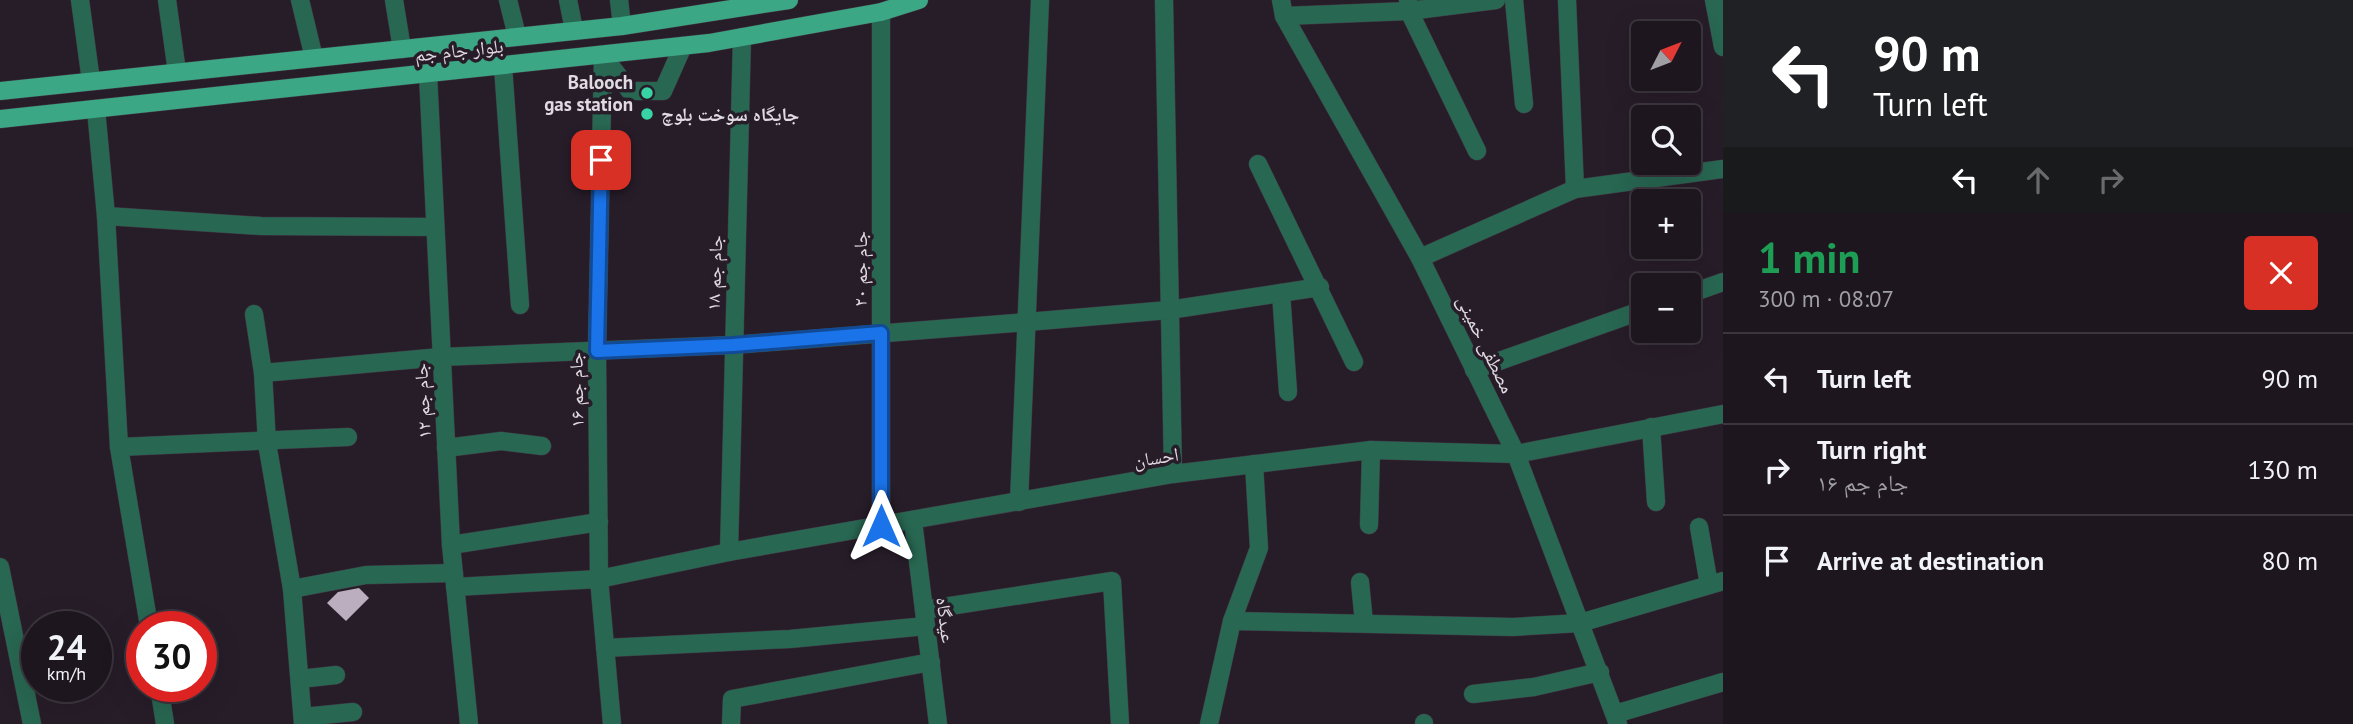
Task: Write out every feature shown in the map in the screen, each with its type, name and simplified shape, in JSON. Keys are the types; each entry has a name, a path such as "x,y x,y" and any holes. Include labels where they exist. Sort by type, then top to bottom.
{"main road":[{"name":"بلوار جام جم","path":"0,91 622,26 789,0"},
{"name":"بلوار جام جم","path":"0,119 683,46 742,37 880,6 919,0"},
{"path":"91,81 96,110"}],"street":[{"path":"80,0 91,81"},
{"path":"167,0 177,72"},
{"path":"300,0 313,58"},
{"path":"394,0 402,48"},
{"path":"508,0 517,36"},
{"path":"568,0 574,30"},
{"path":"619,0 622,26"},
{"path":"1019,502 1040,0"},
{"path":"1164,0 1173,474"},
{"path":"1282,8 1409,6 1496,0"},
{"path":"1514,0 1524,104"},
{"path":"1567,0 1575,190"},
{"path":"1714,0 1723,47"},
{"name":"جام جم ۲۰","path":"880,6 881,526"},
{"path":"1409,6 1477,151"},
{"name":"مصطفی خمینی","path":"1282,8 1420,258 1516,454 1616,719"},
{"name":"جام جم ۱۸","path":"729,552 742,37"},
{"path":"603,56 630,91 663,91 683,46"},
{"name":"جام جم ۱۶","path":"603,56 597,351 599,579 612,724"},
{"path":"503,66 520,305"},
{"name":"جام جم ۱۲","path":"428,74 451,545 469,724"},
{"path":"96,110 106,216 119,447 146,611"},
{"path":"1258,164 1320,287 1354,362"},
{"path":"1420,258 1575,190 1723,169"},
{"path":"106,216 261,226 435,227"},
{"path":"1701,290 1723,282"},
{"path":"263,373 441,357 733,345 1169,310 1320,287"},
{"path":"1282,293 1288,391"},
{"path":"254,314 263,373 267,443 292,589 303,720 353,712"},
{"path":"1474,370 1631,314"},
{"name":"احسان","path":"292,589 366,575 454,580 599,579 729,552 913,522 1173,474 1371,450 1516,454 1723,414"},
{"path":"1651,427 1656,502"},
{"path":"119,447 348,438"},
{"path":"446,448 501,441 542,446"},
{"path":"1369,525 1371,450"},
{"path":"1209,724 1232,621 1259,548 1254,464"},
{"path":"451,545 599,522"},
{"name":"عیدگاه","path":"913,522 938,724"},
{"path":"1232,621 1513,627 1580,623 1716,583 1699,527"},
{"path":"0,567 32,724"},
{"path":"605,648 790,639 925,618 1112,581 1120,724"},
{"path":"1360,582 1364,623"},
{"path":"731,724 732,699 930,662"},
{"path":"1473,694 1534,687 1600,672"},
{"path":"300,679 336,675"},
{"path":"1616,719 1723,682"},
{"path":"162,702 165,724"}],"building":[{"path":"359,588 369,598 346,621 327,603 338,592"}],"place":[{"name":"Balooch gas station","path":"647,93"},
{"name":"جایگاه سوخت بلوچ","path":"647,114"}],"route":[{"path":"601,160 597,351 733,345 881,333 881,526"}]}
